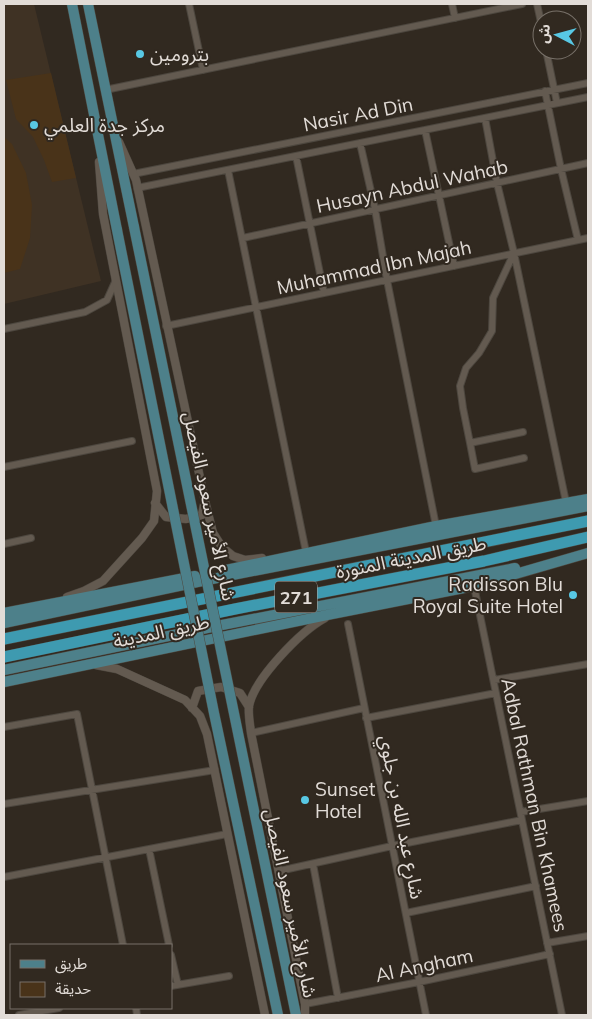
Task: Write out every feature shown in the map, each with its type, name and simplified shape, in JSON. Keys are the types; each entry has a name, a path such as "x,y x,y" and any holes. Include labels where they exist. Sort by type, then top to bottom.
{"highway":[{"name":"طريق المدينة المنورة","path":"4,639 588,521"},
{"name":"طريق المدينة المنورة","path":"4,657 235,609 484,561 588,537"}],"main road":[{"name":"شارع الأمير سعود الفيصل","path":"72,4 197,630 278,1015"},
{"name":"شارع الأمير سعود الفيصل","path":"88,4 296,1015"},
{"path":"4,613 436,526 588,499"},
{"path":"4,623 207,580 588,506"},
{"name":"طريق المدينة","path":"4,670 588,553"},
{"name":"طريق المدينة","path":"4,682 474,586 588,553"}],"street":[{"path":"189,4 203,70"},
{"path":"452,4 455,18"},
{"path":"106,90 522,4"},
{"path":"548,60 558,103"},
{"name":"Nasir Ad Din","path":"133,174 588,83"},
{"path":"545,91 578,240"},
{"name":"Nasir Ad Din","path":"138,188 588,97"},
{"path":"485,118 566,502"},
{"path":"114,128 138,188 166,326 213,534 222,547 233,556 245,560 306,552 228,170"},
{"path":"425,130 454,266"},
{"path":"46,604 84,591 103,581 142,538 154,520 156,503 157,491 103,214 98,137"},
{"path":"360,143 375,209 387,280 436,526"},
{"path":"296,156 324,293"},
{"name":"Husayn Abdul Wahab","path":"243,238 588,163"},
{"name":"Muhammad Ibn Majah","path":"166,326 588,238"},
{"path":"514,253 493,298 492,331 479,353 466,368 460,386 474,469 524,458"},
{"path":"4,329 85,312 107,300 116,280"},
{"path":"470,443 523,432"},
{"path":"4,467 132,441"},
{"path":"156,503 166,517 186,520 202,515 205,501"},
{"path":"4,544 31,538"},
{"name":"Adbal Rathman Bin Khamees","path":"474,586 562,1015"},
{"path":"305,1015 305,1004 251,733 249,707 253,694 267,672 289,646 316,623 332,614"},
{"name":"شارع عبد الله بن جلوي","path":"348,624 426,1015"},
{"path":"92,664 117,669 185,700 200,716 207,734 215,770 265,1015"},
{"path":"494,680 588,664"},
{"path":"192,708 198,691 220,687 240,693 249,707"},
{"path":"366,718 496,693"},
{"path":"251,733 364,708"},
{"path":"4,727 77,714 123,944"},
{"path":"4,804 215,770"},
{"path":"521,812 588,801"},
{"path":"279,871 522,820"},
{"path":"4,877 227,834"},
{"path":"149,849 169,944"},
{"path":"313,864 338,998"},
{"path":"406,913 536,886"},
{"path":"547,943 588,936"},
{"name":"Al Angham","path":"305,1004 550,954"},
{"path":"172,965 174,986 229,976"},
{"path":"19,1015 53,1009"}],"shaded area":[{"name":"مركز جدة العلمي","path":"4,4 34,4 101,281 4,304"}],"green space":[{"path":"51,73 76,178 52,182 33,137 16,119 6,80"},
{"path":"4,137 12,144 26,173 32,205 30,238 20,269 4,273"}],"place":[{"name":"بترومين","path":"140,54"},
{"name":"مركز جدة العلمي","path":"34,125"},
{"name":"Radisson Blu Royal Suite Hotel","path":"573,595"},
{"name":"Sunset Hotel","path":"305,800"}]}
